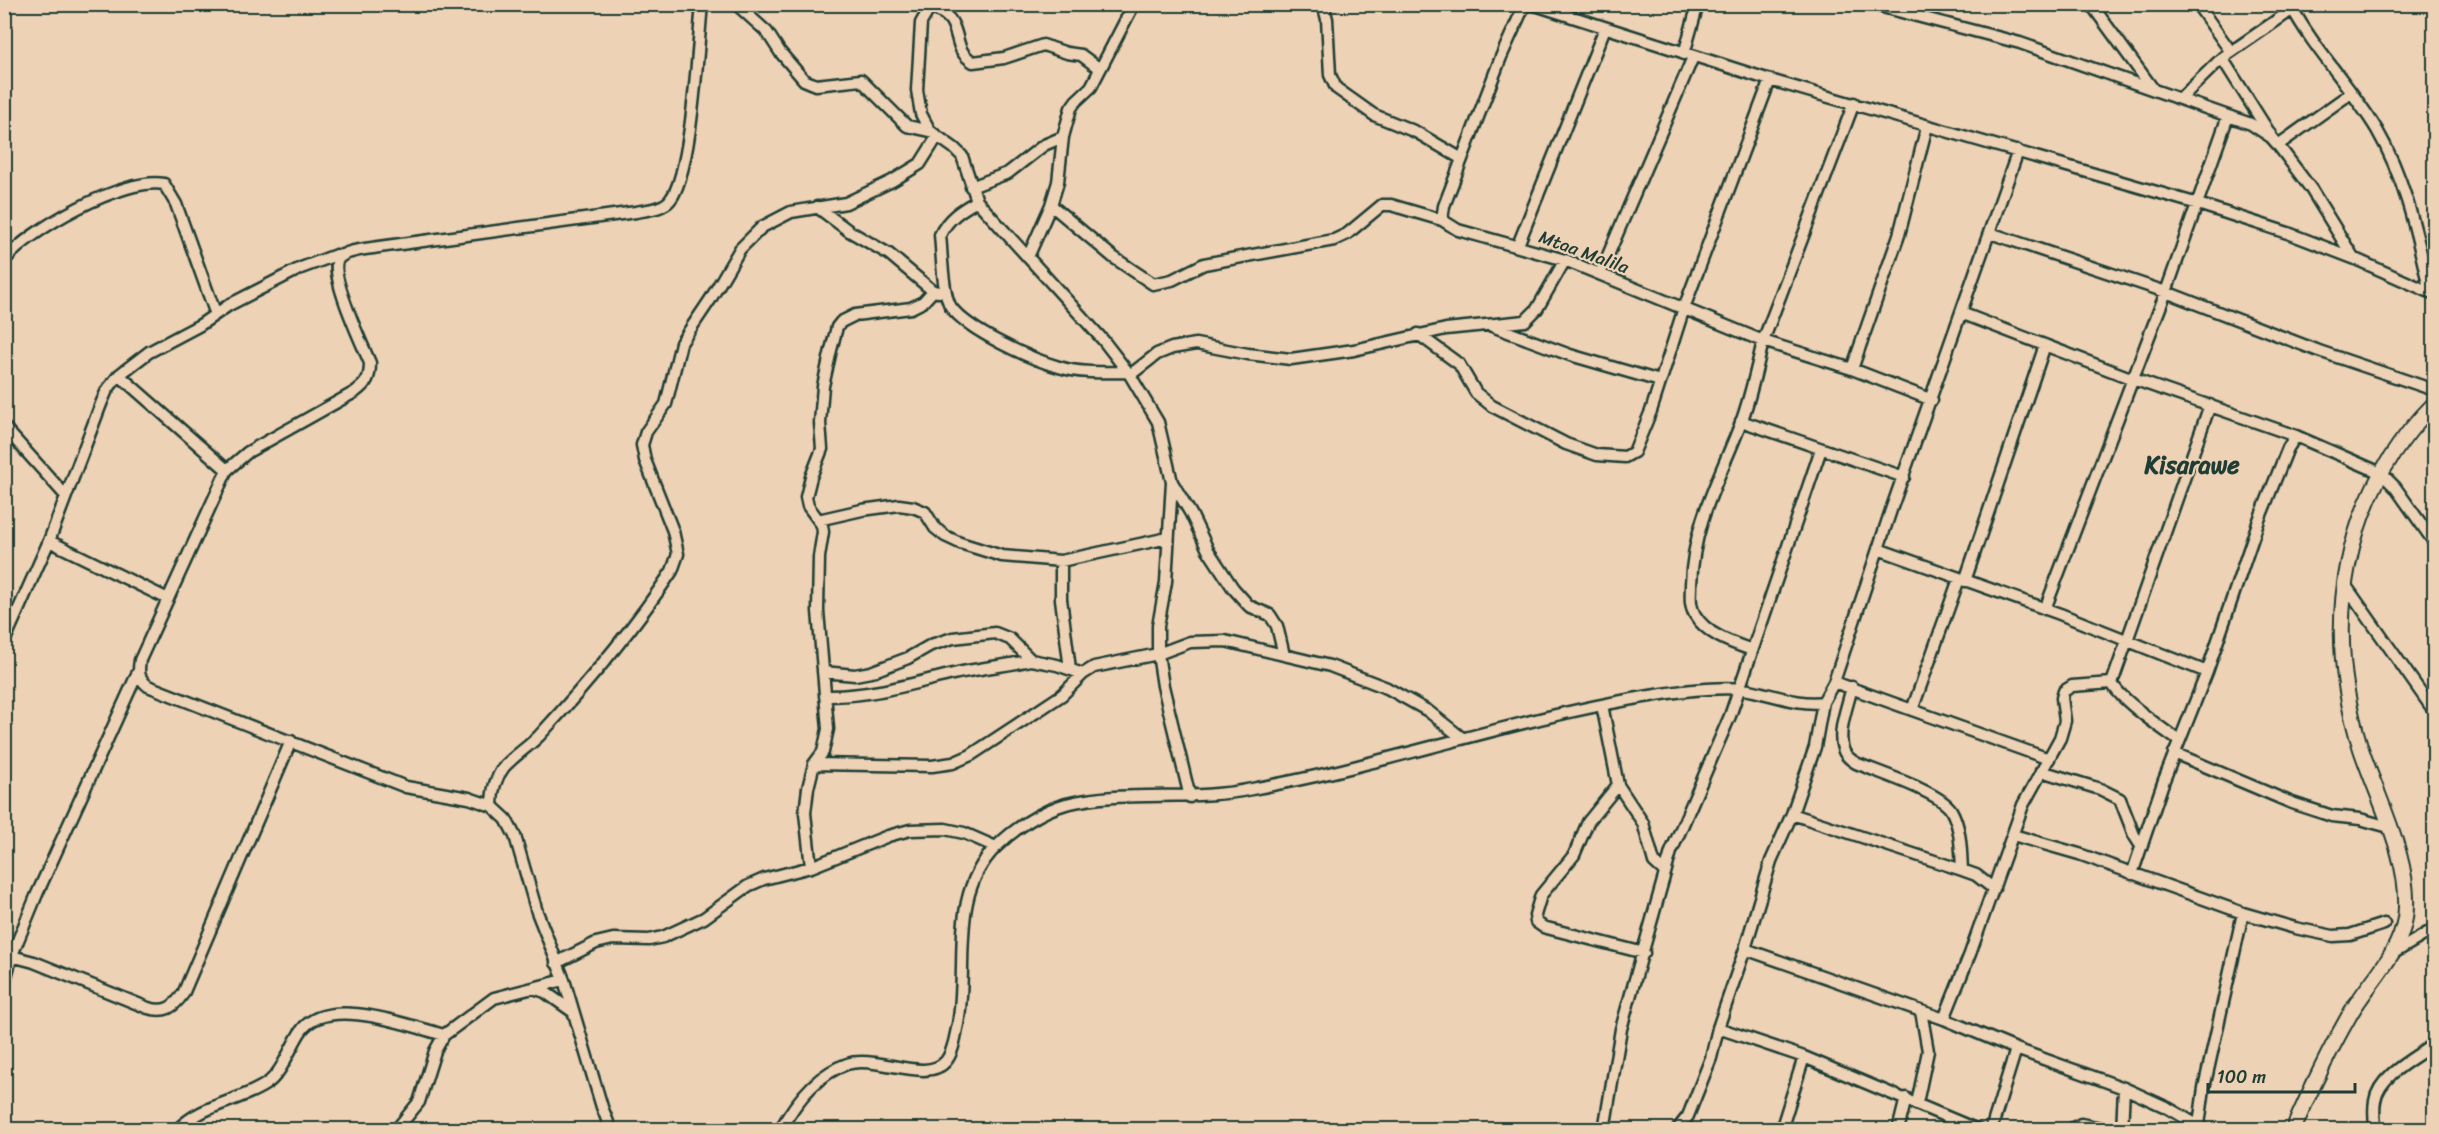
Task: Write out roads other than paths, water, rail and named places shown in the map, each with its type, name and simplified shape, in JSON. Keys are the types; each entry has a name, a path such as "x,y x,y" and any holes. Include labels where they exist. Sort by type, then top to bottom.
{"main road":[{"path":"2293,1130 2321,1066 2350,1013 2391,954 2400,937 2405,918 2403,874 2385,810 2361,748 2350,702 2341,643 2352,542 2365,504 2381,473 2406,436 2434,404"}],"street":[{"path":"4,642 49,541 107,390 119,375 149,352 200,325 215,312 300,268 336,255 343,256 379,247 636,212 659,207 669,202 674,195 685,159 702,4"},
{"path":"736,4 767,32 780,52 804,80 816,85 861,80 907,126 933,134 954,148 962,156 976,201 1103,340 1129,373 1158,422 1172,482 1166,582 1158,626 1158,654 1163,686 1190,796"},
{"path":"1028,257 1051,206 1058,182 1063,137 1071,108 1091,87 1134,4"},
{"path":"1318,4 1324,8 1327,19 1330,75 1336,88 1374,115 1416,132 1462,159"},
{"path":"1442,220 1443,206 1501,57 1525,4"},
{"path":"1532,4 1770,80 2198,204 2288,233 2353,258 2432,293"},
{"path":"1600,274 1688,55 1698,4"},
{"path":"1871,4 2020,43 2251,124 2275,141"},
{"path":"2091,4 2154,89"},
{"path":"2197,4 2275,141 2311,189 2353,258"},
{"path":"933,134 921,114 917,90 921,23 931,6 946,15 953,24 955,38 964,56 973,62 1004,58 1043,45 1066,53 1081,55 1100,69"},
{"path":"2180,99 2227,55 2292,7 2376,129 2394,162 2412,215 2432,293"},
{"path":"1518,246 1605,28"},
{"path":"1418,334 1459,364 1476,393 1492,406 1566,444 1598,454 1625,457 1634,452 1651,411 1684,308 1770,80"},
{"path":"2275,141 2351,93"},
{"path":"1752,650 1708,630 1695,616 1690,603 1692,563 1700,525 1741,421 1754,382 1763,341 1854,103"},
{"path":"2045,609 2085,499 2166,292 2228,116"},
{"path":"1851,369 1899,235 1927,126"},
{"path":"492,806 492,795 498,777 505,767 536,739 607,660 672,571 678,554 673,531 645,460 642,445 645,432 666,404 681,343 740,249 762,227 791,212 846,202 892,181 920,164 933,134"},
{"path":"971,187 1008,172 1044,145 1063,137"},
{"path":"1677,1130 1688,1116 1711,1058 1718,1028 1745,949 1771,861 1792,814 1815,747 1823,702 1834,681 2018,151"},
{"path":"4,261 32,235 60,218 114,192 153,182 164,184 176,204 215,312"},
{"path":"976,201 954,215 944,226 940,235 946,293 951,307 996,341 1060,368 1091,373 1129,373 1157,354 1172,348 1196,344 1291,359 1354,350 1446,329 1491,326 1530,319 1565,260"},
{"name":"Mtaa Malila","path":"1051,206 1113,257 1153,284 1172,280 1204,264 1334,240 1347,234 1382,205 1391,205 1442,220 1458,230 1565,260 1763,341 1851,369 1932,400"},
{"path":"817,207 849,231 890,254 933,291 946,293"},
{"path":"1990,233 2166,292 2319,351 2434,390"},
{"path":"4,984 8,954 138,672 140,660 227,471 248,452 355,392 366,384 370,376 370,363 335,272 335,265 343,256"},
{"path":"811,867 805,813 808,788 814,764 823,752 828,729 818,611 819,557 823,532 808,506 806,497 822,449 820,423 823,386 837,327 841,322 855,315 911,308 923,302 933,291"},
{"path":"1961,313 2133,379 2296,436 2381,473 2430,527 2434,543"},
{"path":"1491,326 1570,355 1660,381"},
{"path":"1912,710 1962,580 2045,345"},
{"path":"119,375 227,471"},
{"path":"2179,741 2125,698 2114,688 2112,682 2210,405"},
{"path":"1741,421 1904,477"},
{"path":"4,427 66,496"},
{"path":"2132,874 2179,741 2207,672 2259,520 2288,448 2296,436"},
{"path":"1604,1130 1621,1029 1671,852 1730,716 1821,449"},
{"path":"1172,482 1191,514 1208,550 1233,588 1249,606 1270,615 1277,626 1284,655"},
{"path":"818,520 862,510 899,505 913,507 925,512 935,528 945,536 960,543 1002,555 1061,561 1168,538"},
{"path":"49,541 168,599"},
{"path":"1878,549 2045,609 2207,672"},
{"path":"1061,561 1061,599 1070,669"},
{"path":"2346,586 2432,704"},
{"path":"823,672 855,675 871,672 908,658 931,645 953,638 984,633 995,633 1010,639 1031,660"},
{"path":"814,764 932,766 953,763 971,755 1062,695 1083,674 1094,667 1158,654 1190,642 1225,640 1330,666 1387,688 1428,711 1462,738"},
{"path":"825,696 844,697 892,690 955,674 1031,660 1083,674"},
{"path":"138,672 142,681 148,686 406,787 469,798 492,806 506,819 515,836 537,912 564,980 611,1130"},
{"path":"1834,681 2049,759"},
{"path":"1944,1019 2023,806 2060,738 2065,721 2062,698 2064,691 2072,686 2112,682"},
{"path":"1852,687 1842,732 1843,749 1848,758 1926,792 1950,809 1959,836 1962,870"},
{"path":"780,1130 804,1094 827,1074 847,1064 867,1060 921,1071 935,1068 945,1062 953,1047 961,1006 964,917 968,893 977,869 1014,831 1047,811 1066,804 1098,799 1190,796 1247,790 1362,765 1462,738 1602,705 1686,691 1738,689 1802,702 1823,702"},
{"path":"1602,705 1618,784 1643,823 1654,862 1665,872"},
{"path":"8,954 34,962 148,1008 162,1011 171,1008 183,994 291,741"},
{"path":"2175,753 2292,802 2332,816 2360,819 2389,827"},
{"path":"2041,771 2100,789 2120,799 2134,835 2141,846"},
{"path":"1618,784 1588,822 1574,855 1542,895 1535,915 1536,922 1543,927 1644,953"},
{"path":"1792,814 1962,870 1976,876 1994,889"},
{"path":"556,963 605,941 663,937 704,918 748,886 811,867 888,836 910,830 945,829 964,833 996,847"},
{"path":"2013,835 2079,854 2243,913 2333,936 2350,935 2384,924"},
{"path":"1745,949 1944,1019 2016,1049 2124,1088 2202,1127 2204,1088 2243,913"},
{"path":"2391,954 2434,929"},
{"path":"396,1130 419,1102 435,1051 444,1035 494,998 564,980"},
{"path":"533,988 545,992 572,1011"},
{"path":"1917,1103 1928,1051 1921,1011"},
{"path":"177,1129 197,1112 267,1084 277,1073 303,1028 314,1021 336,1013 366,1014 444,1035"},
{"path":"1718,1028 1804,1057 1978,1130"},
{"path":"2375,1130 2374,1101 2381,1085 2400,1068 2434,1044"},
{"path":"1991,1130 2016,1049"},
{"path":"1781,1130 1804,1057"},
{"path":"2122,1130 2124,1088"},
{"path":"1898,1130 1906,1098"},
{"path":"2069,1130 2074,1125 2081,1124 2112,1130"}],"district":[{"name":"Kisarawe","path":"2192,465"}]}
